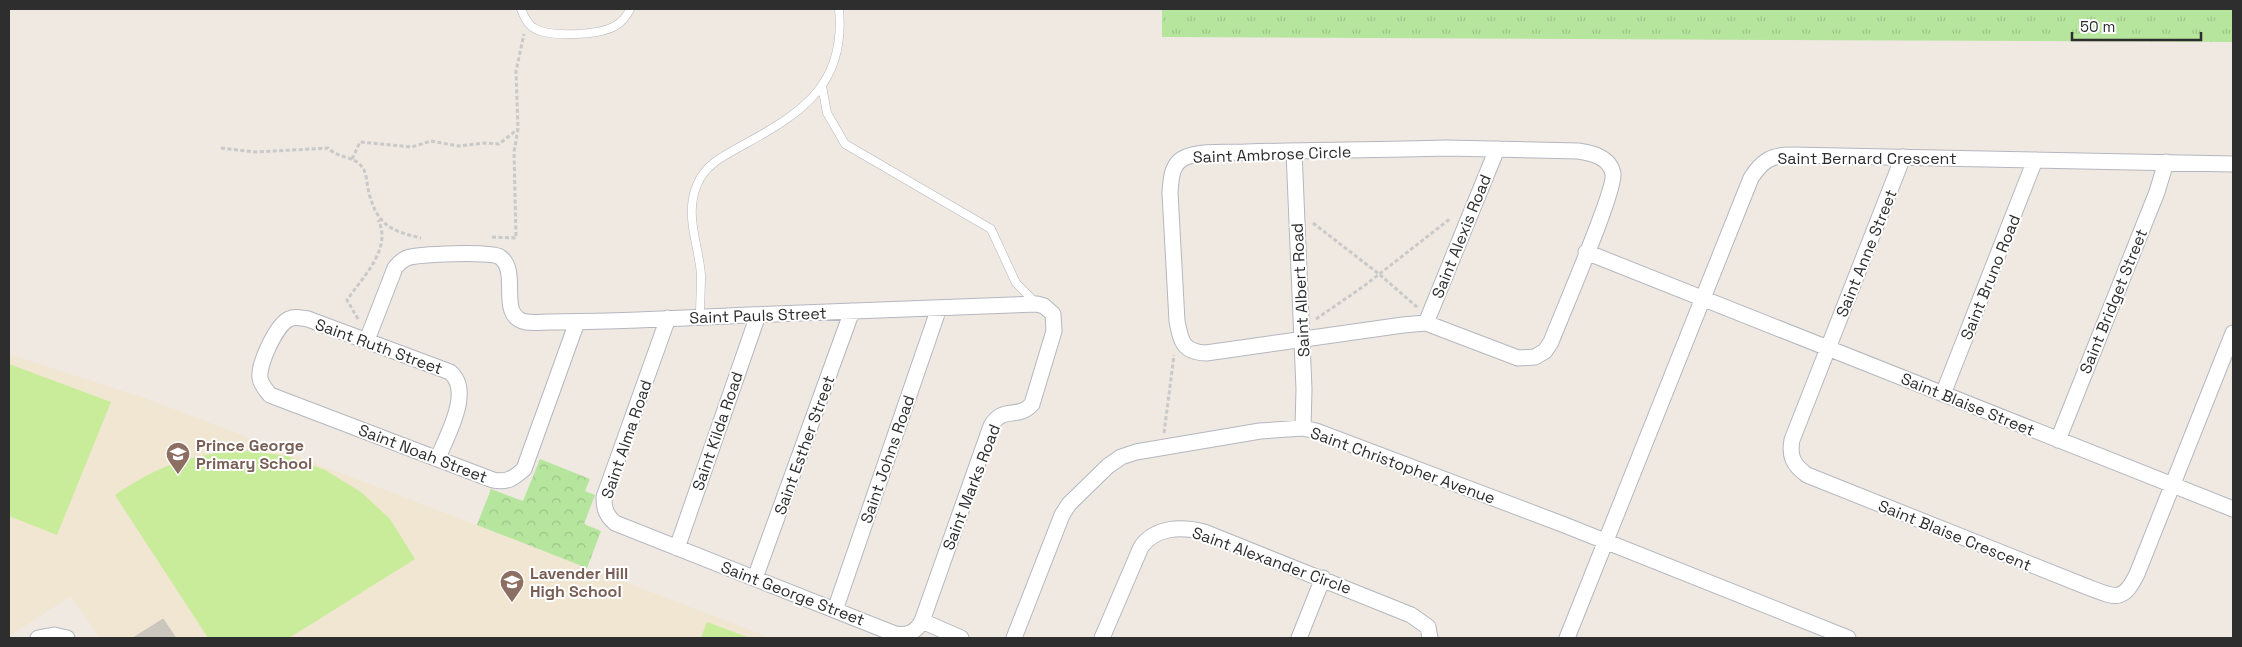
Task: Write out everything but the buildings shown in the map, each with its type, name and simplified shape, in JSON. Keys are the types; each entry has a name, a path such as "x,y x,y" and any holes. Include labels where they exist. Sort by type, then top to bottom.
{"street":[{"name":"Saint Ambrose Circle","path":"1446,148 1588,152 1598,155 1610,167 1613,181 1550,342 1545,351 1535,357 1518,358 1428,320 1303,340 1198,353 1190,350 1184,346 1177,321 1170,193 1171,173 1185,157 1199,154 1294,152 1446,148"},
{"name":"Saint Alexis Road","path":"1428,320 1497,149"},
{"name":"Saint Albert Road","path":"1294,152 1303,340 1303,428"},
{"name":"Saint Bernard Crescent","path":"1567,638 1751,178 1762,162 1779,155 2233,164"},
{"name":"Saint Anne Street","path":"1829,348 1903,157"},
{"name":"Saint Bruno Road","path":"1943,394 2035,160"},
{"name":"Saint Bridget Street","path":"2058,440 2157,192 2166,162"},
{"path":"1586,252 1703,299"},
{"name":"Saint Pauls Street","path":"367,340 395,268 400,262 412,257 492,254 500,257 509,271 510,306 514,314 526,322 577,322 939,308"},
{"name":"Saint Blaise Street","path":"1703,299 2233,509"},
{"path":"939,308 1037,304"},
{"name":"Saint Marks Road","path":"922,621 991,426 1003,414 1023,412 1032,404 1055,322 1053,314 1037,304"},
{"name":"Saint Johns Road","path":"835,610 939,308"},
{"name":"Saint Esther Street","path":"755,578 852,311"},
{"name":"Saint Kilda Road","path":"676,548 758,315"},
{"name":"Saint Ruth Street","path":"262,385 260,370 274,336 288,320 297,317 308,319 367,340 450,372 457,378 460,399 438,458"},
{"name":"Saint Alma Road","path":"668,318 604,497 604,508 614,524 676,548"},
{"name":"Saint Noah Street","path":"262,385 277,398 502,482 513,479 524,469 577,322"},
{"name":"Saint Blaise Crescent","path":"1829,348 1792,440 1791,457 1799,469 1807,475 1836,487 2111,596 2123,594 2130,588 2137,574 2233,333"},
{"name":"Saint Christopher Avenue","path":"1014,638 1059,522 1069,504 1095,476 1121,457 1136,452 1165,447 1260,432 1303,428 1316,431 1607,542 1848,638"},
{"name":"Saint Alexander Circle","path":"1102,638 1141,547 1147,538 1165,530 1191,528 1323,578 1411,615 1428,627 1430,638"},
{"name":"Saint George Street","path":"676,548 901,635 914,632 922,621"},
{"path":"1299,638 1323,578"},
{"path":"922,621 961,638"},
{"path":"38,638 54,635 67,638"}],"lane":[{"path":"521,9 526,21 533,28 542,32 582,33 616,26 630,9"},
{"path":"700,317 701,276 692,216 696,187 701,175 710,165 797,112 822,86 832,72 836,60 840,40 839,9"},
{"path":"822,86 827,113 845,144 991,229 1016,283 1037,304"}],"path":[{"path":"486,237 516,238 514,152 518,129 516,71 526,21"},
{"path":"352,159 360,142 412,147 432,142 458,146 484,143 498,144 518,129"},
{"path":"221,148 256,152 328,148 334,155 352,159 364,169 377,217 382,226 380,252 347,300 367,340"},
{"path":"1301,322 1313,321 1379,274 1462,210 1472,210"},
{"path":"1296,211 1379,274 1428,320"},
{"path":"377,217 394,230 420,238 430,238"},
{"path":"1165,447 1164,426 1171,371 1180,335"}],"shaded area":[{"name":"Prince George Primary School","path":"9,354 150,400 771,638 100,638 71,596 9,636"}],"green space":[{"path":"1162,9 2233,9 2233,42 1162,37"},
{"path":"9,364 111,402 57,535 9,516"},
{"path":"242,450 287,456 325,470 361,492 390,519 415,559 289,638 208,638 115,495 146,476 175,463 206,455"},
{"path":"540,459 590,479 585,491 595,495 584,524 601,531 587,568 477,525 491,489 523,501"},
{"path":"707,622 750,638 701,638"}],"place":[{"name":"Prince George Primary School","path":"178,475"},
{"name":"Lavender Hill High School","path":"512,603"}]}
